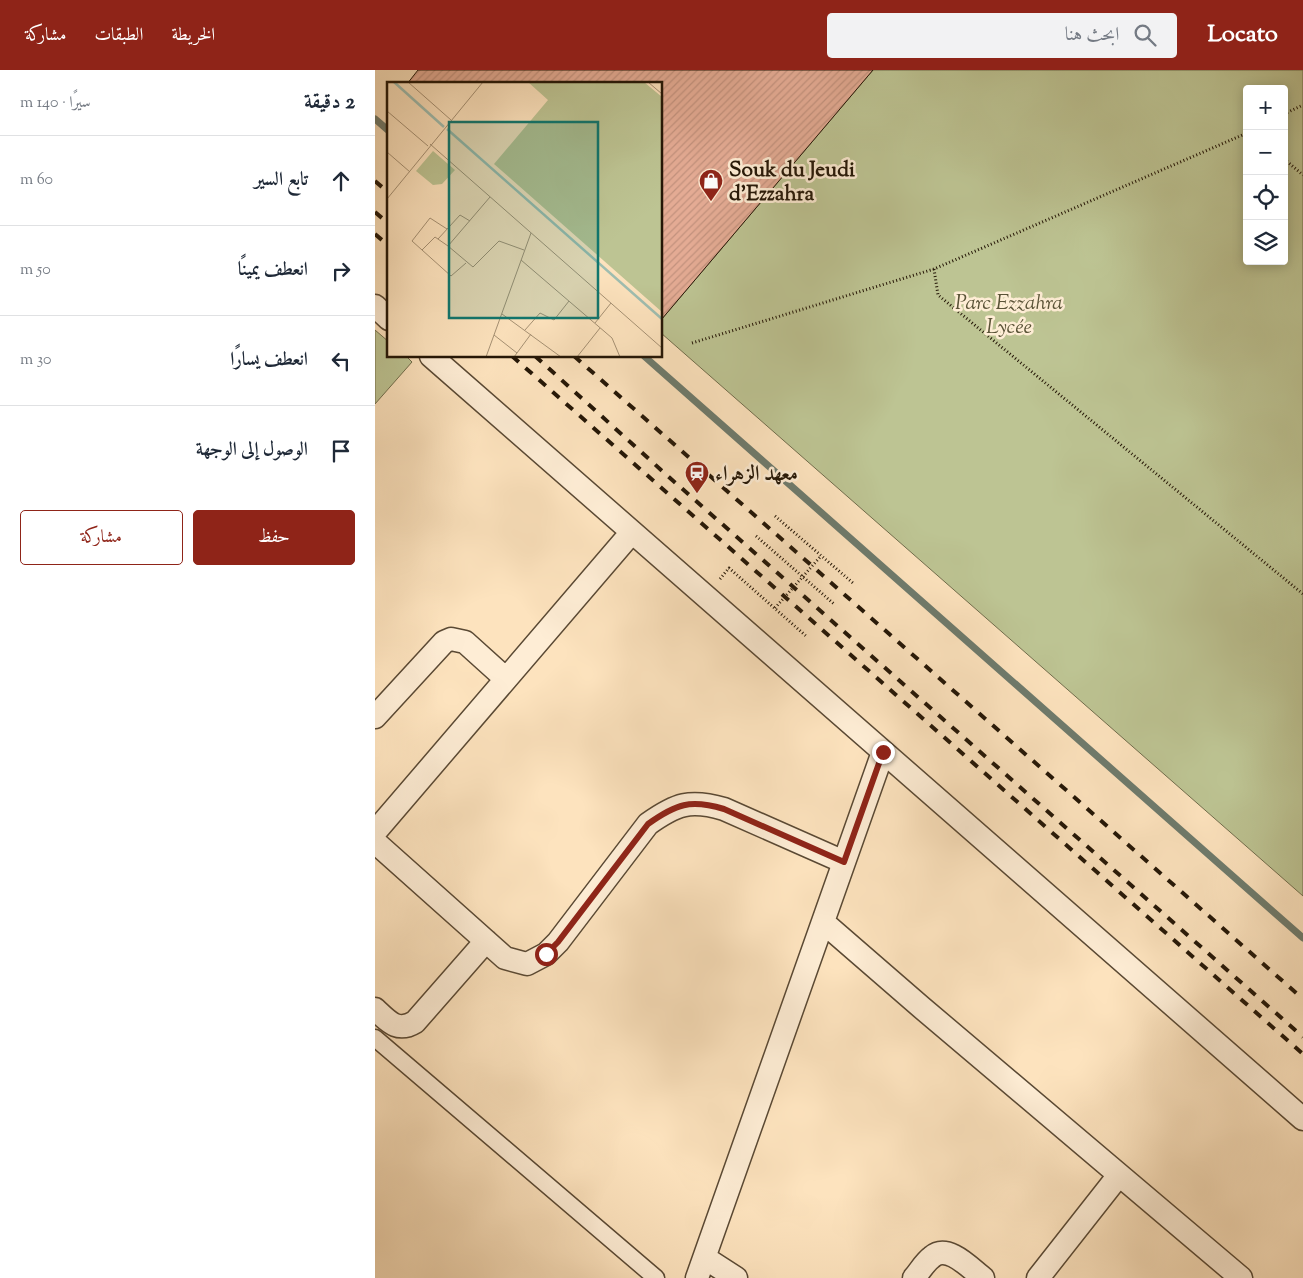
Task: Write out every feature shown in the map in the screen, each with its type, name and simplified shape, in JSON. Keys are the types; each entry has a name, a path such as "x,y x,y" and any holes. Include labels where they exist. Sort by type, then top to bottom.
{"street":[{"path":"375,306 387,316"},
{"path":"433,358 1303,1119"},
{"path":"375,832 631,532"},
{"path":"375,717 444,642 451,639 465,642 506,678"},
{"path":"736,1278 701,1268 883,752"},
{"path":"375,842 505,958 527,964 546,954 558,942 648,824 667,810 687,804 709,804 844,862"},
{"path":"823,922 1241,1278"},
{"path":"375,1009 391,1023 399,1026 408,1026 415,1022 486,941"},
{"path":"375,1038 656,1278"},
{"path":"1038,1278 1119,1175"},
{"path":"914,1278 932,1256 939,1253 953,1255 983,1278"}],"path":[{"path":"1288,112 1303,105"},
{"path":"692,342 934,269 1243,134"},
{"path":"1288,163 1303,176"},
{"path":"934,269 938,295 1303,594"},
{"path":"775,516 853,582"},
{"path":"756,536 833,604"},
{"path":"775,608 821,556"},
{"path":"729,568 807,636"}],"green space":[{"name":"Parc Ezzahra Lycée","path":"873,70 1303,70 1303,896 663,335 663,318"},
{"path":"375,330 387,340 387,358 408,358 412,362 375,404"}],"building":[{"name":"Souk du Jeudi d'Ezzahra","path":"418,70 873,70 663,318 663,82 409,82"}],"waterway":[{"path":"375,119 387,129"},
{"path":"646,358 1303,938"}],"railway":[{"path":"375,181 387,191"},
{"path":"375,212 387,222"},
{"path":"375,234 387,244"},
{"path":"514,358 1303,1054"},
{"path":"537,358 670,478 1303,1037"},
{"path":"576,358 1303,999"}],"place":[{"name":"Souk du Jeudi d'Ezzahra","path":"711,202"},
{"name":"معهد الزهراء","path":"697,494"}],"route":[{"path":"546,954 558,942 648,824 667,810 687,804 709,804 844,862 883,752"}]}
